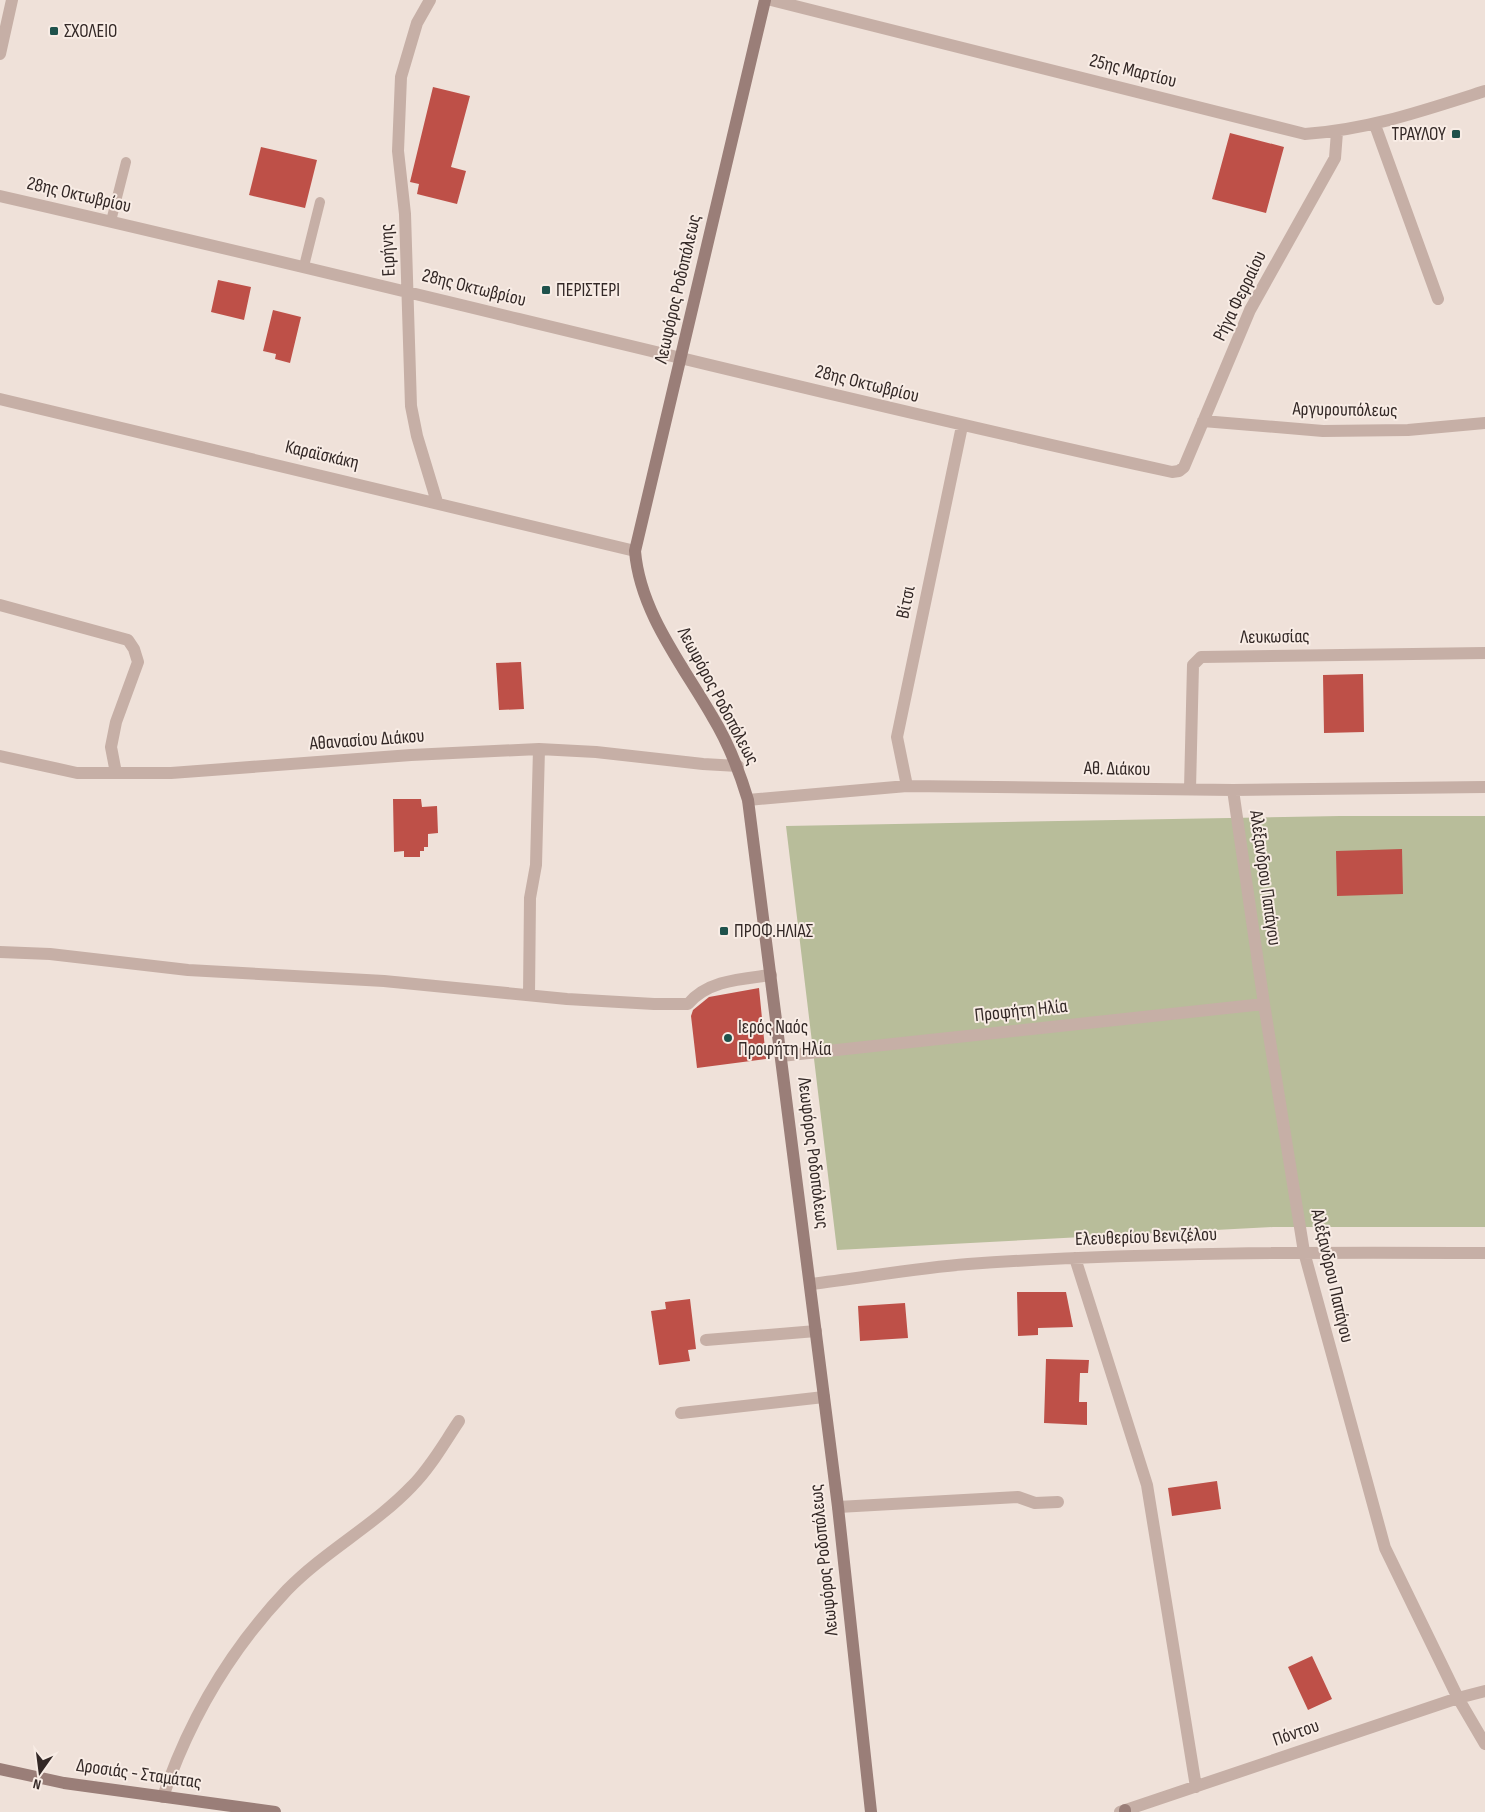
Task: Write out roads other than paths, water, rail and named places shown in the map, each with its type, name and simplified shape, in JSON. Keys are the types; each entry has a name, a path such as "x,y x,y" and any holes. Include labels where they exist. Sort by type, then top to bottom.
{"street":[{"path":"0,54 12,0"},
{"name":"Ειρήνης","path":"430,0 417,23 401,77 398,151 405,214 409,291 411,406 417,436 437,502"},
{"name":"Λεωφόρος Ροδοπόλεως","path":"765,0 635,551 636,569 646,600 675,654 713,717 738,766 748,800 838,1507 872,1812"},
{"name":"25ης Μαρτίου","path":"771,0 1305,134 1338,132 1374,125 1485,91"},
{"path":"1374,125 1438,300"},
{"name":"Ρήγα Φερραίου","path":"1172,472 1179,471 1184,467 1250,310 1334,158 1338,132"},
{"name":"28ης Οκτωβρίου","path":"0,196 409,291 962,426 1172,472"},
{"name":"Καραϊσκάκη","path":"0,399 437,502 635,551"},
{"name":"Αργυρουπόλεως","path":"1203,421 1323,431 1408,430 1485,423"},
{"name":"Βίτσι","path":"907,786 897,737 962,426"},
{"path":"0,605 128,640 134,649 138,662 116,722 111,747 116,773"},
{"name":"Λευκωσίας","path":"1190,789 1193,665 1200,657 1485,654"},
{"path":"529,995 530,898 536,865 539,749"},
{"name":"Αθανασίου Διάκου","path":"0,756 77,773 171,773 411,755 539,749 596,752 680,762 738,766"},
{"name":"Αθ. Διάκου","path":"748,800 907,786 1233,790 1485,787"},
{"name":"Αλέξανδρου Παπάγου","path":"1233,790 1264,1004 1304,1252 1385,1548 1458,1698 1485,1744"},
{"path":"0,952 50,954 188,970 289,974 612,1002 688,1004 697,994 712,986 771,975"},
{"name":"Προφήτη Ηλία","path":"782,1056 1264,1004"},
{"name":"Ελευθερίου Βενιζέλου","path":"810,1284 965,1265 1075,1258 1304,1252 1485,1253"},
{"path":"1075,1258 1147,1485 1196,1786"},
{"path":"706,1340 816,1331"},
{"path":"681,1413 824,1397"},
{"path":"163,1797 181,1749 207,1697 264,1617 287,1590 311,1568 413,1485 459,1421"},
{"path":"838,1507 1018,1497 1034,1503 1058,1502"},
{"name":"Πόντου","path":"1123,1811 1458,1698 1485,1691"},
{"name":"Δροσιάς - Σταμάτας","path":"0,1769 64,1783 274,1812"}],"lane":[{"path":"111,221 126,162"},
{"path":"304,266 320,202"}],"place":[{"name":"ΣΧΟΛΕΙΟ","path":"54,31"},
{"name":"ΤΡΑΥΛΟΥ","path":"1456,134"},
{"name":"ΠΕΡΙΣΤΕΡΙ","path":"546,290"},
{"name":"ΠΡΟΦ.ΗΛΙΑΣ","path":"724,931"},
{"name":"Ιερός Ναός Προφήτη Ηλία","path":"728,1038"}]}
